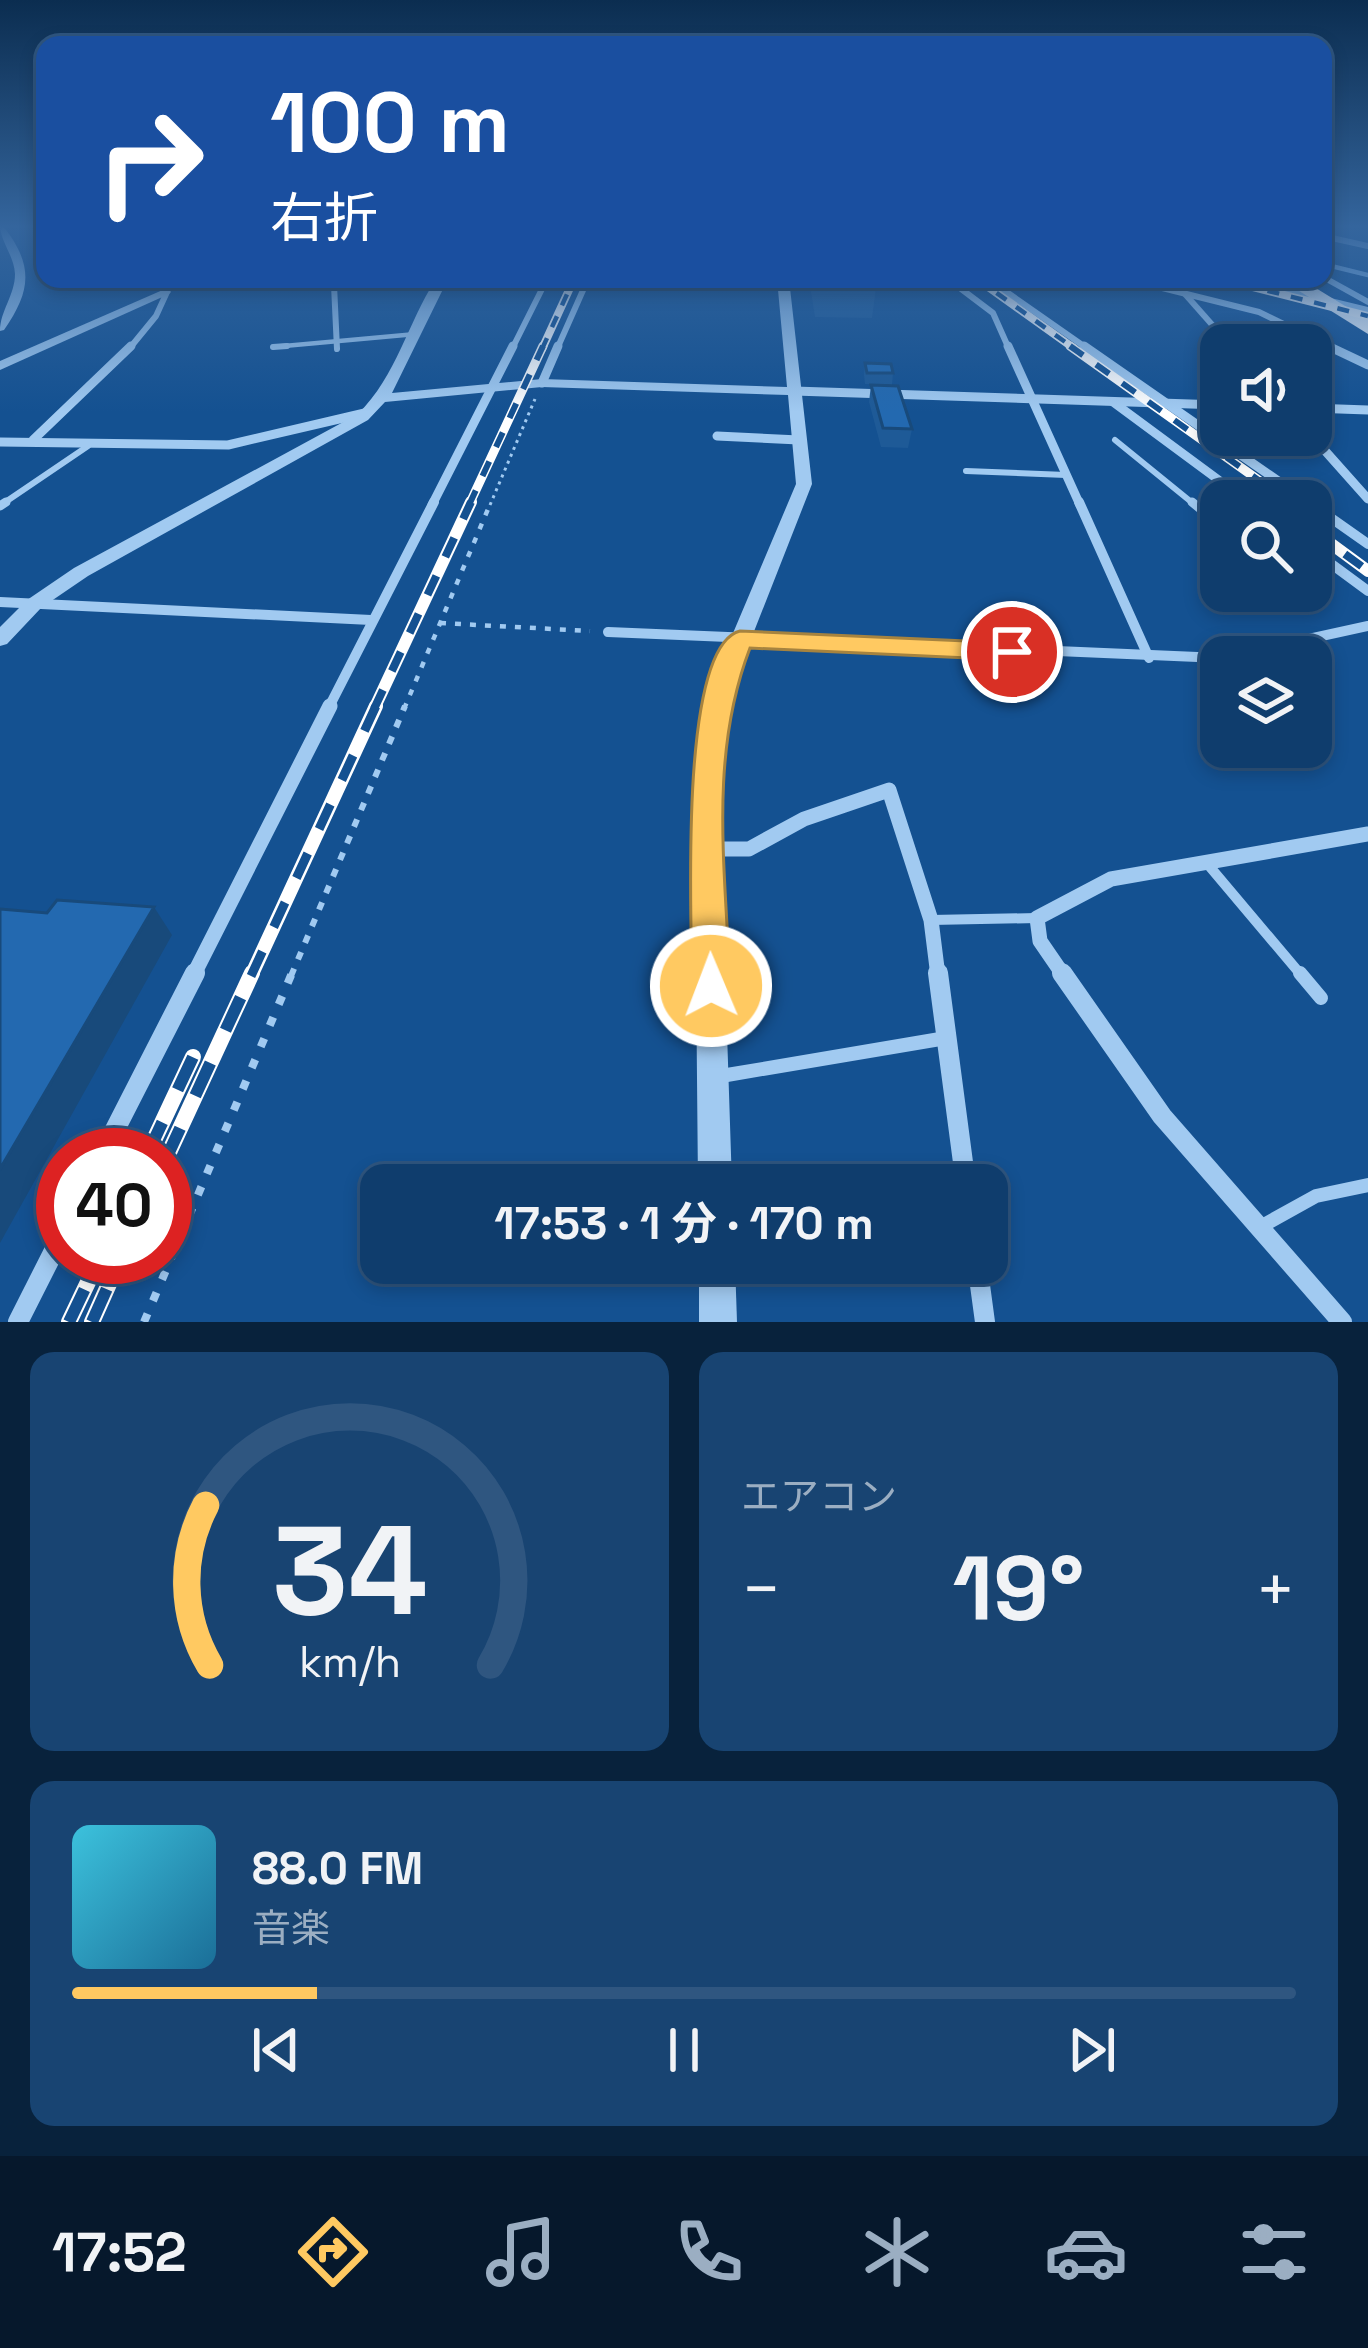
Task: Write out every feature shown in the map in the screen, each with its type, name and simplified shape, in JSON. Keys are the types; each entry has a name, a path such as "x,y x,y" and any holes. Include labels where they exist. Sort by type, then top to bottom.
{"highway":[{"path":"1321,289 1344,313 1368,328"}],"street":[{"path":"0,366 161,289"},
{"path":"33,440 111,370 156,316 167,289"},
{"path":"334,289 337,346"},
{"path":"0,639 34,604 81,572 250,483 369,412 384,398 437,289"},
{"path":"116,1128 542,289"},
{"path":"542,383 584,289"},
{"path":"715,1164 706,757 720,689 804,484 784,289"},
{"path":"961,289 993,313 1149,658"},
{"path":"1002,289 1278,480"},
{"path":"1166,289 1259,312 1368,365"},
{"path":"1286,289 1368,306"},
{"path":"1327,289 1368,306"},
{"path":"1184,293 1212,324"},
{"path":"0,327 5,311"},
{"path":"384,398 542,383 1200,405"},
{"path":"1113,401 1219,480"},
{"path":"1332,409 1368,410"},
{"path":"0,442 228,445 369,412"},
{"path":"717,436 799,440"},
{"path":"1330,456 1368,499"},
{"path":"1332,518 1368,544"},
{"path":"1332,564 1368,591"},
{"path":"0,602 370,620"},
{"path":"1322,636 1368,626"},
{"path":"608,632 1200,657"},
{"path":"709,848 749,849 804,819 889,790 931,920 964,1164"},
{"path":"1342,1322 1162,1116 1040,941 1036,918 1112,879 1368,834"},
{"path":"18,1322 37,1284"},
{"path":"717,1284 718,1322"},
{"path":"980,1284 985,1322"}],"lane":[{"path":"273,347 337,346 416,334"},
{"path":"1115,440 1200,508"},
{"path":"0,506 88,446"},
{"path":"966,471 1066,475"},
{"path":"1205,861 1321,998"},
{"path":"931,920 1036,918"},
{"path":"713,1077 946,1038"},
{"path":"1259,1228 1316,1196 1368,1185"}],"path":[{"path":"144,1322 542,383"},
{"path":"440,623 608,632"}],"building":[{"path":"865,363 891,364 893,373 867,373"},
{"path":"871,385 898,386 912,429 883,428"},
{"path":"57,900 154,907 0,1169 0,909 47,913"}],"railway":[{"path":"542,349 570,289"},
{"path":"991,289 1075,349"},
{"path":"1260,289 1368,316"},
{"path":"469,505 543,346"},
{"path":"1070,346 1258,480"},
{"path":"374,709 471,502"},
{"path":"1332,544 1368,571"},
{"path":"251,976 376,706"},
{"path":"180,1128 252,973"},
{"path":"160,1128 193,1057"},
{"path":"69,1322 87,1284"},
{"path":"92,1322 109,1284"}],"route":[{"path":"711,986 706,757 720,689 740,639 1012,652"}]}
